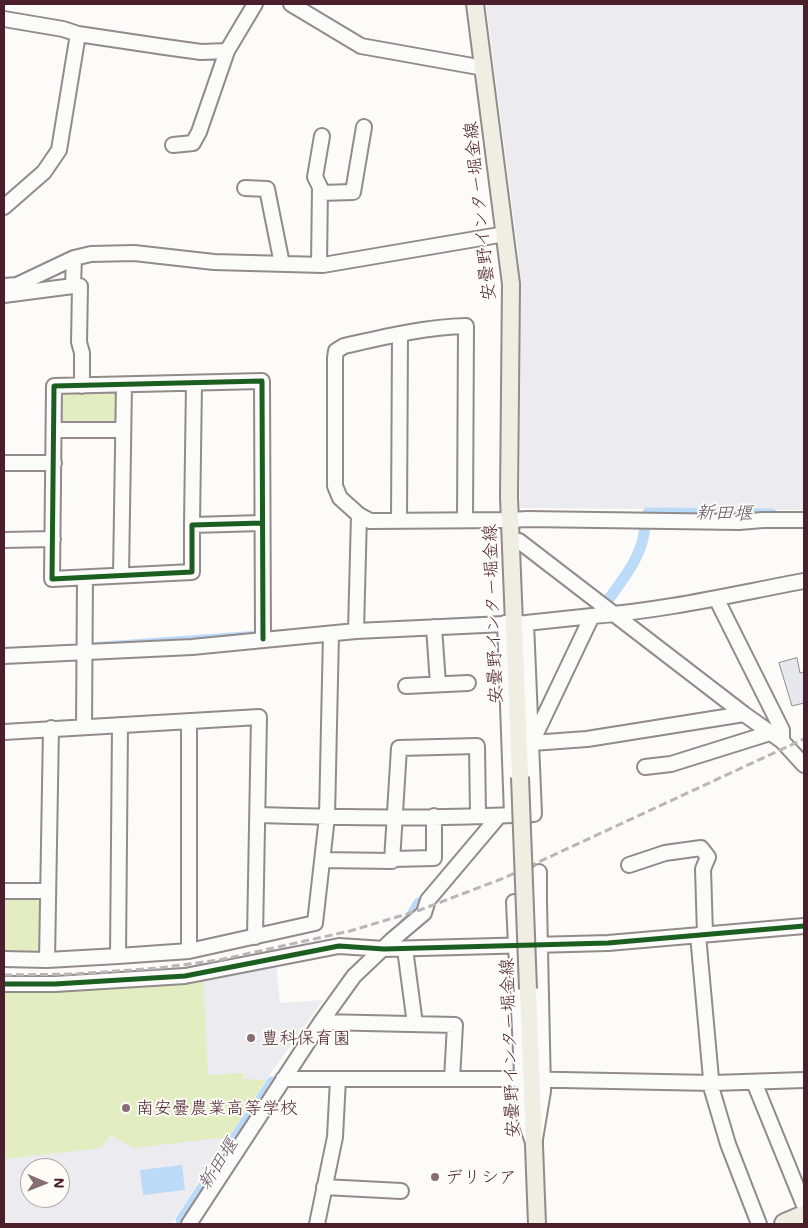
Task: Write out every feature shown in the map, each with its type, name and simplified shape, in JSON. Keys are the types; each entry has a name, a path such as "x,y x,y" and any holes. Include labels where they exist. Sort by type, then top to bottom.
{"highway":[{"path":"785,1224 804,1216"}],"main road":[{"name":"安曇野インター堀金線","path":"475,4 511,284 510,540 515,623 537,1224"}],"street":[{"path":"173,145 194,143 227,51 255,4"},
{"path":"291,4 362,46 484,68"},
{"path":"4,19 78,34 201,52 227,51"},
{"path":"4,207 44,172 59,150 78,34"},
{"path":"320,193 353,192 364,127"},
{"path":"319,264 320,187 315,177 322,136"},
{"path":"245,188 267,189 282,264"},
{"path":"4,286 17,284 74,258 91,254 134,252 214,262 319,264 505,234"},
{"path":"73,286 74,258"},
{"path":"4,295 80,286 79,342 82,353 82,386"},
{"path":"465,520 466,326 445,326 400,334 344,346 336,351 335,486 340,498 359,515 370,520 399,520 465,520 510,520 527,519 739,522 804,520"},
{"path":"399,520 400,334"},
{"path":"194,383 192,572 52,579 54,386 82,386 194,383 262,382 263,639"},
{"path":"121,575 124,385"},
{"path":"54,430 123,430"},
{"path":"4,464 54,463"},
{"path":"356,631 359,515"},
{"path":"192,525 262,523"},
{"path":"4,540 53,539"},
{"path":"510,540 519,541 744,714 782,741 804,765"},
{"path":"84,727 85,578"},
{"path":"4,656 192,647 356,631 515,623 614,615 716,598 804,580"},
{"path":"716,598 782,730 782,741"},
{"path":"532,742 592,616"},
{"path":"258,815 327,818 534,814 532,742 515,623"},
{"path":"189,1224 283,1079 354,976 424,913 428,900 506,816 515,623"},
{"path":"434,627 438,684"},
{"path":"4,959 47,960 189,951 315,923 327,818 331,634"},
{"path":"406,686 468,683"},
{"path":"532,742 587,739 744,714"},
{"path":"4,732 259,717 255,937"},
{"path":"189,721 189,951"},
{"path":"118,956 120,725"},
{"path":"47,960 50,728"},
{"path":"645,767 671,764 770,733"},
{"path":"393,859 399,748 476,746 478,816"},
{"path":"322,860 392,862 393,859 434,858 434,816"},
{"path":"629,865 665,853 701,848 708,857 703,870 702,935 712,1090 728,1144 759,1224"},
{"path":"532,1080 539,946 539,872"},
{"path":"4,891 48,892"},
{"path":"532,1080 515,946 514,902 539,902"},
{"path":"4,984 55,984 185,976 339,946 384,949 539,946 608,943 804,926"},
{"path":"405,948 415,1024"},
{"path":"321,1022 455,1025 452,1078"},
{"path":"283,1079 452,1078 712,1083 804,1080"},
{"path":"317,1224 335,1137 338,1079"},
{"path":"754,1082 804,1205"},
{"path":"324,1187 401,1191"}],"shaded area":[{"path":"486,4 804,4 804,510 520,508 520,283 518,252"},
{"name":"南安曇農業高等学校","path":"276,964 280,1003 323,1000 266,1080 171,1224 4,1224 4,988"}],"green space":[{"path":"114,389 119,394 118,422 113,426 63,426 59,421 59,396 65,391"},
{"path":"4,897 43,897 43,954 4,954"},
{"name":"南安曇農業高等学校","path":"203,976 208,1075 243,1073 243,1079 266,1080 229,1137 134,1148 110,1135 101,1148 4,1159 4,988"}],"water":[{"path":"182,1165 185,1190 143,1195 140,1170"}],"building":[{"path":"797,658 800,673 804,672 804,703 792,706 779,663"}],"waterway":[{"name":"新田堰","path":"647,517 648,513 772,514"},
{"name":"新田堰","path":"606,603 626,576 637,556 644,535 645,524"},
{"path":"518,616 539,615"},
{"path":"438,620 507,616"},
{"path":"266,632 317,628"},
{"path":"89,644 260,632"},
{"path":"32,648 81,645"},
{"name":"新田堰","path":"404,924 419,903"},
{"name":"新田堰","path":"181,1220 272,1082"}],"railway":[{"path":"4,975 75,974 159,968 219,960 350,931 420,910 504,878 804,739"}],"cycle path":[{"path":"262,523 192,525 192,572 52,579 54,386 262,381 263,639"},
{"path":"4,984 55,984 185,976 339,946 384,949 608,943 804,926"}],"place":[{"name":"豊科保育園","path":"251,1038"},
{"name":"南安曇農業高等学校","path":"126,1108"},
{"name":"デリシア","path":"435,1177"}]}
